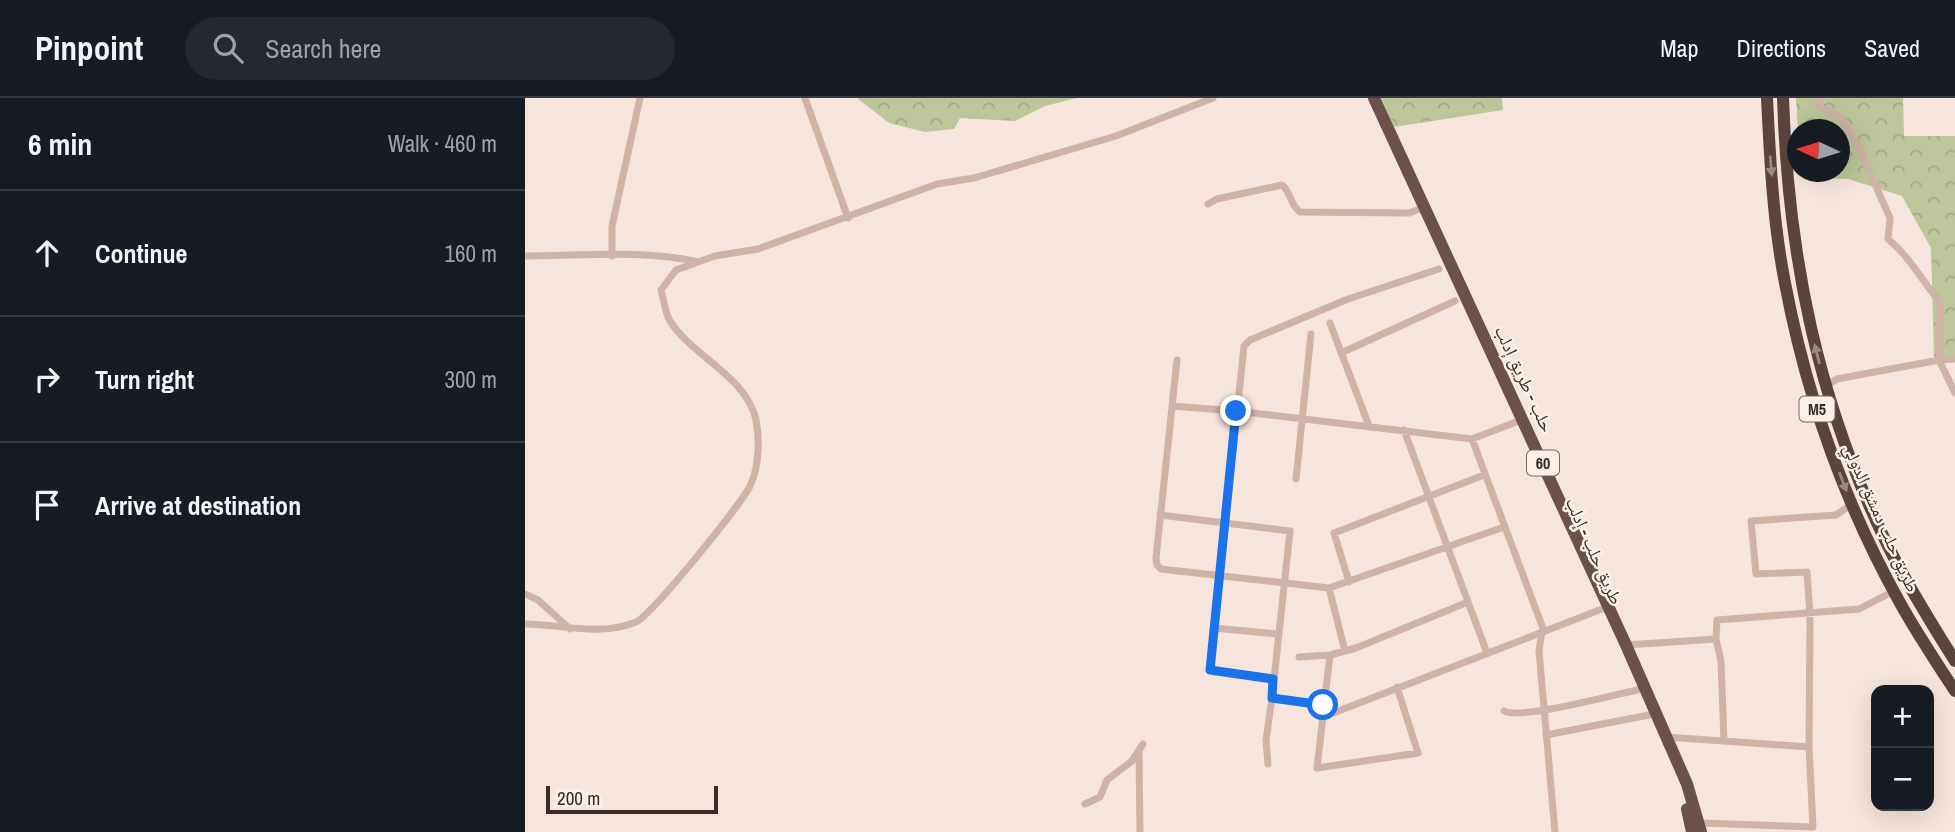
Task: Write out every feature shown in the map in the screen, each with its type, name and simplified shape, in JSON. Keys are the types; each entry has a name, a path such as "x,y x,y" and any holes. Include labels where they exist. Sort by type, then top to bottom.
{"highway":[{"name":"طريق حلب - إدلب","path":"1366,98 1422,209 1519,421 1698,829"},
{"name":"60","path":"1374,98 1422,209"},
{"name":"طريق حلب دمشق الدولي","path":"1767,98 1784,280 1808,383 1852,504 1893,591 1955,691"},
{"name":"طريق حلب دمشق الدولي","path":"1783,98 1791,219 1799,273 1826,386 1862,489 1920,604 1955,661"},
{"name":"حلب - طريق إدلب","path":"1519,421 1626,645 1687,784 1698,829"}],"street":[{"path":"612,256 612,226 640,98"},
{"path":"805,98 848,218"},
{"path":"525,624 547,624 571,630 611,629 639,622 671,588 750,486 758,462 756,420 744,393 683,338 668,318 661,290 676,270 715,256 758,249 937,184 974,178 1116,136 1213,98"},
{"path":"1820,98 1819,106 1842,118 1858,146 1890,218 1888,239 1911,262 1940,302 1939,360 1955,393"},
{"path":"1208,204 1282,186 1287,189 1295,208 1300,212 1397,214 1422,209"},
{"path":"525,256 680,257 699,262"},
{"path":"1273,679 1210,670 1244,345 1348,299 1439,269"},
{"path":"1341,353 1455,301"},
{"path":"1329,323 1369,426"},
{"path":"1296,479 1311,334"},
{"path":"1826,386 1836,379 1955,359"},
{"path":"1177,360 1160,515 1157,565 1161,569 1329,588 1504,527"},
{"path":"1173,406 1302,418 1472,439 1519,421"},
{"path":"1404,430 1487,653"},
{"path":"1472,439 1543,631 1539,651 1555,832"},
{"path":"1349,582 1334,533 1484,475"},
{"path":"1698,829 1812,829 1809,747 1810,614 1807,572 1756,575 1751,521 1836,515 1852,504"},
{"path":"1160,515 1290,531 1266,740 1268,764"},
{"path":"1329,588 1345,651"},
{"path":"1724,741 1717,620 1859,610 1893,591"},
{"path":"525,594 538,600 571,630"},
{"path":"1299,657 1345,651 1468,602"},
{"path":"1322,717 1602,609"},
{"path":"1214,628 1277,634"},
{"path":"1626,645 1716,639"},
{"path":"1330,654 1317,768 1418,753 1397,687"},
{"path":"1504,711 1511,714 1544,709 1637,690"},
{"path":"1272,698 1323,705"},
{"path":"1546,735 1649,715"},
{"path":"1666,737 1809,747"},
{"path":"1085,804 1100,797 1107,780 1132,761 1143,744"},
{"path":"1139,753 1140,832"}],"green space":[{"path":"857,98 1077,98 1045,106 1015,121 960,118 954,129 925,132 889,123"},
{"path":"1381,98 1502,98 1503,110 1394,127"},
{"path":"1796,98 1903,98 1904,136 1955,136 1955,357 1934,358 1931,248 1902,196 1850,180 1850,119 1797,119"}],"route":[{"path":"1236,411 1210,670 1273,679 1272,698 1323,705"}]}
